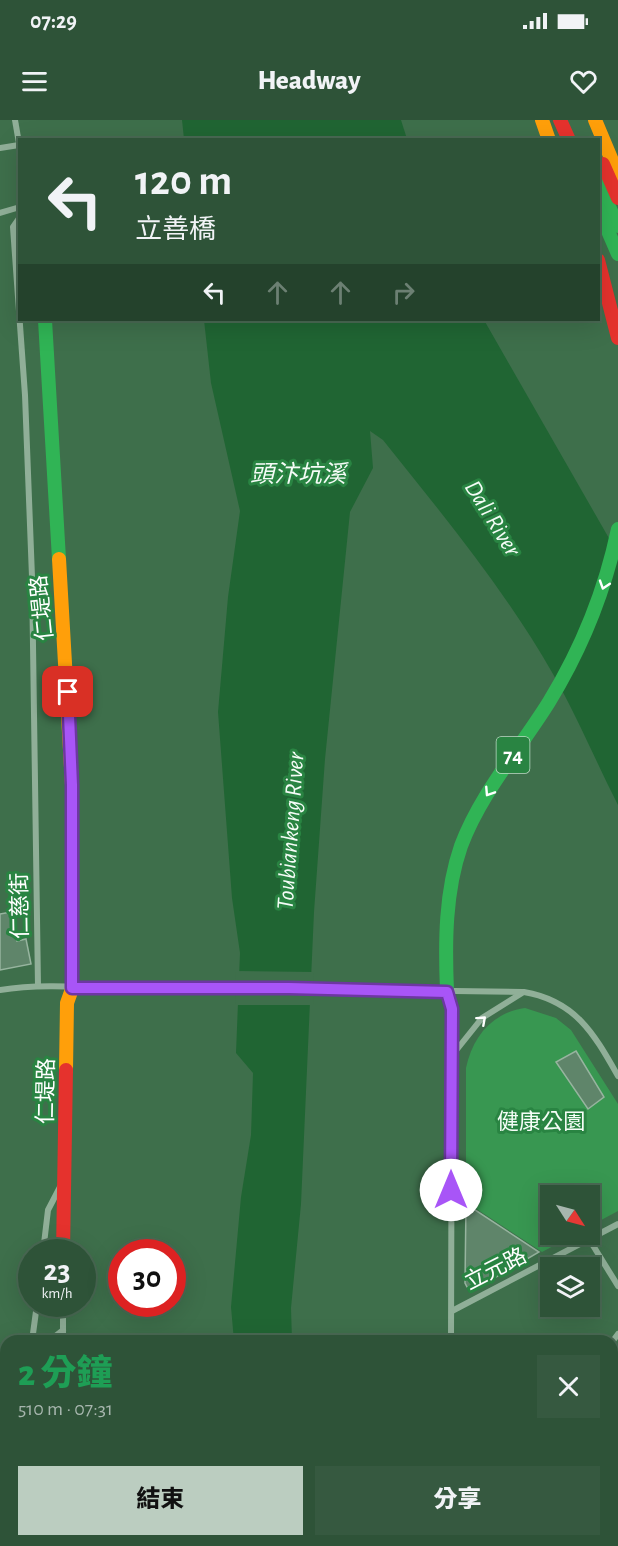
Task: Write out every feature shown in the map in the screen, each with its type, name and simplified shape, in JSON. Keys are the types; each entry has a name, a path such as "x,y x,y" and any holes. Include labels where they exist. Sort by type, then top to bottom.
{"main road":[{"path":"542,120 548,138"},
{"path":"561,120 568,138"},
{"path":"570,120 578,138"},
{"path":"584,120 592,138"},
{"path":"595,120 618,175"},
{"path":"604,120 618,153"},
{"path":"600,158 618,198"},
{"path":"600,187 618,226"},
{"path":"600,213 618,254"},
{"path":"600,268 618,338"},
{"name":"仁堤路","path":"45,321 57,563 65,622 72,785 72,988 67,1003 63,1239"},
{"name":"74","path":"447,992 449,896 460,849 481,805 555,694 583,639 608,573 618,529"}],"street":[{"path":"15,120 18,140"},
{"path":"0,148 18,147"},
{"path":"0,213 18,208"},
{"name":"仁慈街","path":"18,220 13,227 18,300"},
{"name":"仁慈街","path":"19,321 32,565 38,986"},
{"path":"0,990 38,986 524,992 553,1001 577,1016 592,1032 618,1076"},
{"path":"447,992 452,1009 450,1058 451,1335"},
{"path":"450,1058 482,1018 524,992"},
{"path":"45,1239 48,1210 64,1181"},
{"name":"立元路","path":"600,1233 618,1224"},
{"name":"立元路","path":"452,1311 578,1245"},
{"path":"593,1245 618,1286"},
{"path":"33,1335 35,1317"},
{"path":"63,1317 63,1335"},
{"path":"56,1335 63,1329"}],"green space":[{"name":"健康公園","path":"525,1008 556,1018 571,1030 618,1104 618,1211 600,1221 600,1185 540,1185 540,1245 555,1245 542,1252 466,1202 466,1068 479,1036 494,1021 513,1011"}],"water":[{"path":"182,120 401,120 407,138 184,138"},
{"path":"204,321 485,321 618,554 618,805 562,690 515,613 428,496 383,440 370,431 373,468 350,512 325,759 314,912 301,1204 291,1308 292,1335 233,1335 231,1307 241,1197 251,1135 253,1073 236,1053 240,953 232,898 218,712 228,597 240,511 211,383"}],"pier":[{"path":"236,971 314,972 313,1005 235,1005"}],"building":[{"path":"11,912 17,941 26,939 31,964 0,970 0,914"},
{"path":"576,1051 604,1097 588,1109 556,1062"},
{"path":"466,1204 539,1252 474,1290 467,1287 465,1283"}],"traffic: fast":[{"path":"600,187 618,226"},
{"path":"600,213 618,254"},
{"path":"45,321 59,559"},
{"path":"447,991 446,936 449,899 461,846 479,808 549,702 572,661 599,597 618,529"}],"traffic: slow":[{"path":"542,120 548,138"},
{"path":"595,120 618,175"},
{"path":"59,559 72,785 72,989 67,1003 66,1070"}],"traffic: jam":[{"path":"560,120 568,138"},
{"path":"603,164 618,198"},
{"path":"600,268 618,338"},
{"path":"63,1239 66,1070"}],"route":[{"path":"68,692 72,785 72,988 289,988 447,992 452,1009 451,1190"}],"water label":[{"name":"頭汴坑溪","path":"298,474"},
{"name":"Dali River","path":"493,518"},
{"name":"Toubiankeng River","path":"290,831"}]}
